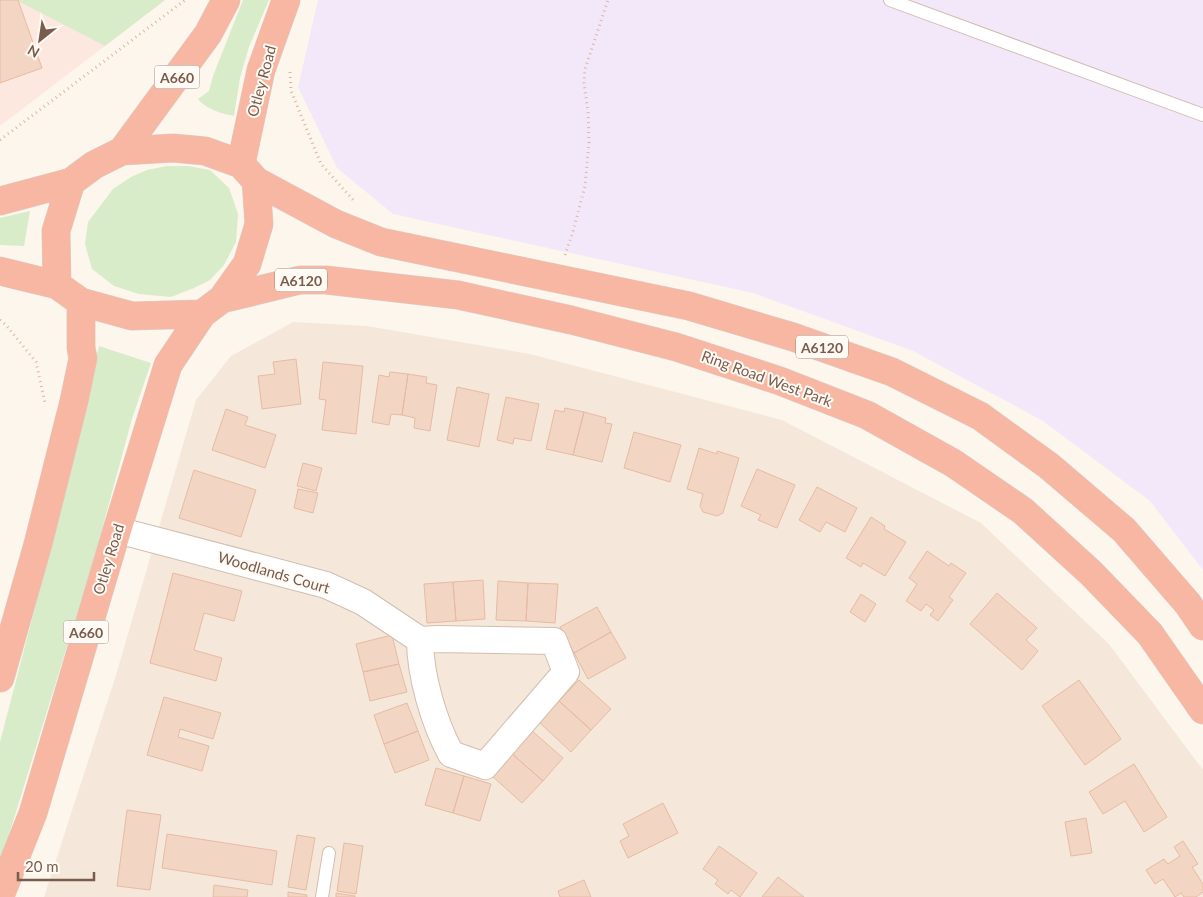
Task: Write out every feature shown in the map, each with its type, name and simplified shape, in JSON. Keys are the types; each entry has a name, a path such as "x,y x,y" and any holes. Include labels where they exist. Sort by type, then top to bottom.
{"highway":[{"name":"A660","path":"122,150 208,34 226,0"},
{"name":"Otley Road","path":"0,896 33,813 168,365 246,264 259,224 249,172 261,70 286,0"},
{"name":"A6120","path":"0,201 71,182 94,165 122,150 173,148 205,152 249,172 336,224 380,242 689,306 794,337 892,372 980,416 1049,466 1124,530 1188,604 1203,626"},
{"path":"57,284 56,231 71,182"},
{"name":"A6120","path":"0,271 57,284 81,302 132,316 212,306"},
{"name":"Ring Road West Park","path":"212,306 300,280 326,280 458,295 571,320 676,347 780,381 866,415 953,463 1023,511 1091,572 1150,634 1203,710"},
{"path":"2,665 38,544 74,401 83,358 81,348 81,302"}],"street":[{"name":"Woodlands Court","path":"117,530 326,586 363,602 420,640"},
{"path":"420,640 554,641 566,672 485,766 451,754 440,734 420,661 420,640"}],"lane":[{"path":"890,0 1203,115"},
{"path":"322,897 329,853"}],"path":[{"path":"0,140 185,0"},
{"path":"556,279 572,235 584,186 589,143 588,112 584,83 585,69 608,0"},
{"path":"290,71 291,91 321,164 359,206 355,232"},
{"path":"0,320 36,362 46,407"}],"shaded area":[{"path":"0,0 165,0 0,126"},
{"path":"318,0 1203,0 1203,570 1150,501 1043,421 913,351 753,293 393,214 337,168 298,87"},
{"path":"293,322 367,326 530,354 782,420 981,523 1109,644 1203,770 1203,897 44,897 116,675 196,400 231,356"}],"green space":[{"path":"16,0 165,0 105,46"},
{"path":"243,0 269,0 249,47 240,78 234,116 210,108 198,99 209,91 213,76"},
{"path":"167,166 188,166 210,170 229,188 238,214 236,242 224,265 210,280 171,297 139,294 114,286 92,269 85,244 88,222 113,189 131,177 147,170"},
{"path":"30,211 24,246 0,245 0,218"},
{"path":"99,346 151,363 132,419 93,562 0,864 0,742 50,550"}],"building":[{"path":"0,0 18,0 42,68 0,83"},
{"path":"296,359 301,404 262,409 258,376 275,374 273,362"},
{"path":"323,362 363,366 356,434 322,430 326,400 319,399"},
{"path":"390,372 408,374 402,415 391,414 389,425 372,422 379,375 389,377"},
{"path":"408,374 427,377 426,383 437,385 430,431 414,428 415,418 402,415"},
{"path":"457,387 489,394 479,447 447,440"},
{"path":"506,397 539,404 531,441 514,438 513,444 497,440"},
{"path":"565,408 584,412 573,455 546,449 555,410 564,412"},
{"path":"226,409 248,417 245,425 276,435 265,468 212,450"},
{"path":"584,412 606,418 605,423 612,424 602,462 573,455"},
{"path":"634,432 681,445 670,482 624,468"},
{"path":"699,448 739,458 723,513 717,516 703,512 700,506 703,494 687,489"},
{"path":"303,463 322,468 316,491 297,486"},
{"path":"757,469 795,485 777,528 758,520 761,515 741,506"},
{"path":"194,470 256,490 241,537 179,518"},
{"path":"817,487 857,508 845,532 826,522 820,532 799,520"},
{"path":"298,489 318,493 313,513 294,508"},
{"path":"871,517 885,526 884,529 906,542 885,576 863,563 861,567 846,558"},
{"path":"927,551 949,566 951,563 966,573 949,597 953,600 938,621 930,615 934,610 926,604 921,611 906,601 917,584 909,578"},
{"path":"173,573 242,591 234,621 204,613 194,650 222,658 216,681 150,663"},
{"path":"483,580 485,619 456,621 453,582"},
{"path":"498,581 528,583 526,621 496,620"},
{"path":"453,582 456,621 427,623 424,584"},
{"path":"528,583 558,584 555,623 526,621"},
{"path":"997,593 1037,628 1026,640 1038,651 1022,670 970,624"},
{"path":"861,594 876,604 865,622 850,612"},
{"path":"597,607 611,632 574,653 560,627"},
{"path":"611,632 626,658 588,679 574,653"},
{"path":"392,635 399,664 363,672 356,644"},
{"path":"399,664 407,692 370,701 363,672"},
{"path":"579,680 611,709 591,730 559,701"},
{"path":"1079,680 1121,739 1085,765 1042,706"},
{"path":"164,697 221,713 213,739 180,729 178,737 209,746 202,771 147,755"},
{"path":"559,701 591,730 571,752 539,722"},
{"path":"407,703 418,731 384,744 374,715"},
{"path":"531,730 563,758 543,781 511,753"},
{"path":"418,731 429,760 395,773 384,744"},
{"path":"511,753 543,781 522,803 491,775"},
{"path":"1134,764 1167,817 1144,832 1125,801 1103,814 1089,792"},
{"path":"436,768 464,776 453,813 425,805"},
{"path":"464,776 491,784 480,821 453,813"},
{"path":"663,803 678,833 628,858 620,841 629,836 623,824"},
{"path":"127,810 161,815 150,890 117,886"},
{"path":"1086,818 1092,853 1071,856 1065,822"},
{"path":"167,834 277,851 272,885 162,868"},
{"path":"297,835 315,838 306,890 288,887"},
{"path":"1183,841 1198,864 1192,867 1203,884 1203,892 1196,897 1184,897 1181,893 1175,897 1163,879 1155,884 1146,870 1164,859 1168,864 1180,856 1174,847"},
{"path":"344,843 363,846 356,894 337,891"},
{"path":"719,846 757,873 740,897 731,890 728,894 715,884 718,880 703,869"},
{"path":"778,877 804,897 762,897"},
{"path":"584,880 591,897 560,897 558,891"},
{"path":"214,885 248,890 247,897 213,897"},
{"path":"288,892 307,895 307,897 288,897"},
{"path":"336,893 355,896 355,897 336,897"}]}
